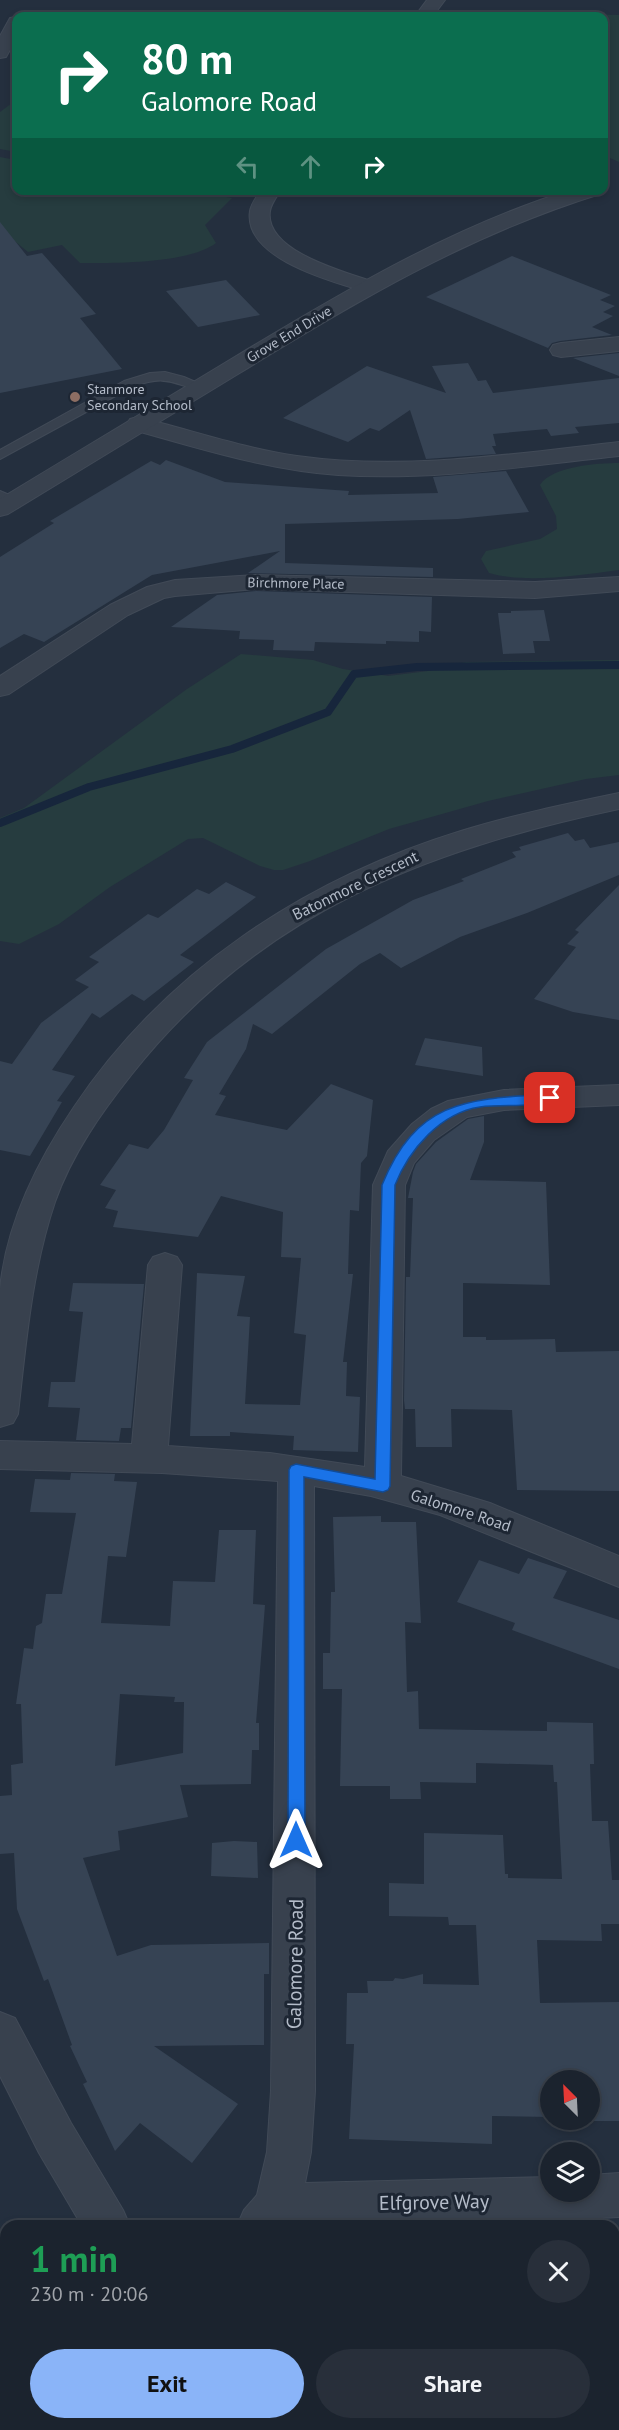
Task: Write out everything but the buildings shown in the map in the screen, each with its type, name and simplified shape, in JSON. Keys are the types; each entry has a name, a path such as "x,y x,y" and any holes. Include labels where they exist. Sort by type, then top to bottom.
{"street":[{"path":"0,53 12,31"},
{"path":"267,195 260,205 258,216 263,234 274,246 289,256 322,271 368,286"},
{"name":"Grove End Drive","path":"5,501 368,286 436,250 486,228 579,195"},
{"path":"561,350 619,344"},
{"path":"138,424 211,445 265,457 298,463 370,468 465,465 619,449"},
{"name":"Birchmore Place","path":"0,687 119,610 156,592 176,588 256,582 535,590 619,584"},
{"name":"Batonmore Crescent","path":"0,1414 28,1237 40,1200 70,1135 114,1071 153,1025 183,996 227,960 287,918 345,887 436,847 537,818 619,801"},
{"path":"383,1486 388,1185 399,1159 423,1132 442,1117 459,1108 504,1100 619,1095"},
{"path":"149,1460 165,1265"},
{"name":"Galomore Road","path":"0,1455 212,1461 296,1470 383,1486 427,1497 498,1521 619,1572"},
{"name":"Galomore Road","path":"268,2215 289,2152 293,2091 296,1470"},
{"path":"0,2032 55,2138 103,2220"},
{"name":"Elfgrove Way","path":"268,2215 619,2195"}],"lane":[{"path":"0,455 128,384 142,379 166,374 201,387"}],"green space":[{"path":"439,10 511,12 438,12"},
{"path":"608,15 619,15 619,162 608,157"},
{"path":"12,103 12,151 0,149 0,112"},
{"path":"0,157 12,159 12,195 216,195 232,198 205,225 216,243 204,250 170,259 80,263 62,245 28,252 0,229"},
{"path":"619,463 619,570 536,578 489,573 481,559 486,551 540,539 557,529 556,516 540,485 546,479 576,467"},
{"path":"241,654 313,660 343,669 388,676 428,671 466,662 619,660 619,775 586,779 488,801 389,829 283,870 260,866 203,838 188,839 110,887 59,924 19,944 0,941 0,818 24,808 187,689"}],"waterway":[{"path":"0,823 89,787 232,749 328,712 354,674 417,667 619,665"}],"place":[{"name":"Stanmore Secondary School","path":"75,397"}],"route":[{"path":"296,1840 296,1470 383,1486 388,1185 399,1159 423,1132 442,1117 459,1108 480,1103 550,1098"}]}
